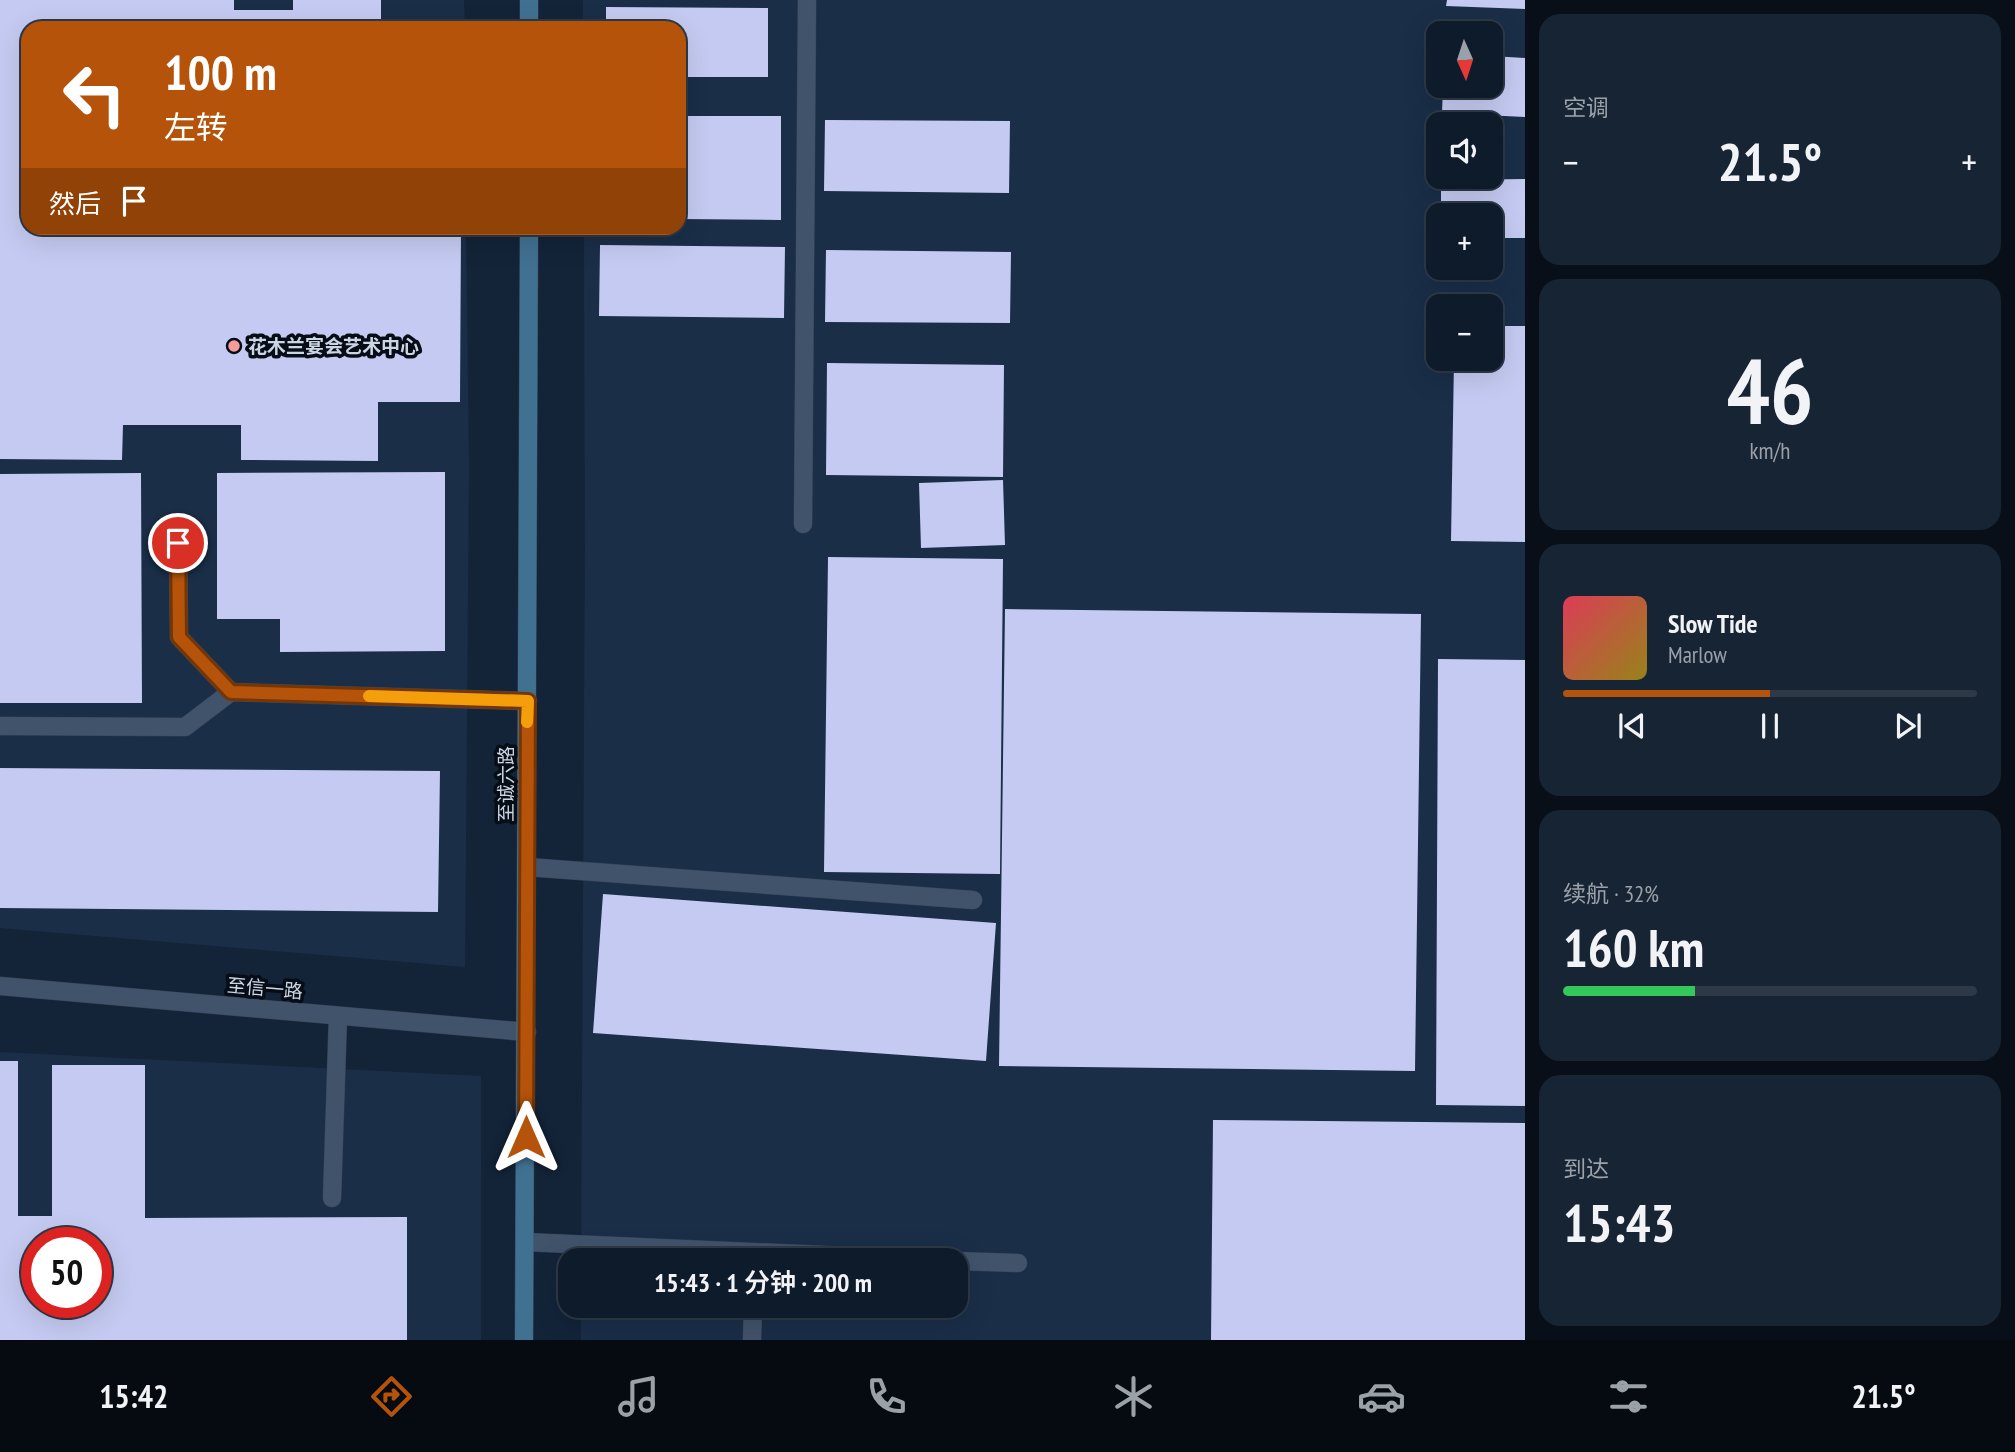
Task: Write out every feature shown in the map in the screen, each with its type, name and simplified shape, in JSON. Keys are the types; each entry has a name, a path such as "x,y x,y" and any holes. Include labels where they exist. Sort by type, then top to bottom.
{"main road":[{"path":"529,21 530,0"},
{"name":"至诚六路","path":"524,1340 529,235"}],"street":[{"path":"803,524 807,0"},
{"path":"178,543 179,637 231,692"},
{"path":"0,726 185,727 231,692 528,701"},
{"path":"527,867 973,900"},
{"name":"至信一路","path":"0,986 527,1032"},
{"path":"331,1198 338,1016"},
{"path":"525,1242 623,1248"},
{"path":"968,1261 1017,1263"},
{"path":"752,1318 752,1340"}],"shaded area":[{"path":"0,0 464,0 465,21 21,21 21,235 466,235 469,465 465,967 0,928"},
{"path":"583,0 1525,0 1525,1340 581,1340 581,1318 968,1318 968,1248 581,1248 584,235 686,235 686,21 583,21"},
{"path":"0,1052 481,1076 481,1340 0,1340"}],"building":[{"name":"花木兰宴会艺术中心","path":"0,0 234,0 234,10 293,10 293,0 381,0 381,21 21,21 21,235 461,235 460,402 378,402 378,461 241,460 241,425 123,425 122,460 0,459"},
{"path":"1447,0 1525,0 1525,9 1446,6"},
{"path":"606,7 768,8 768,77 686,77 686,21 606,21"},
{"path":"1503,57 1525,58 1525,117 1503,116 1503,112 1442,112 1443,98 1503,98"},
{"path":"686,116 781,116 781,220 686,219"},
{"path":"825,120 1010,121 1009,193 824,191"},
{"path":"1503,179 1525,179 1525,238 1503,238 1503,203 1441,203 1441,189 1503,189"},
{"path":"600,245 785,247 784,318 599,316"},
{"path":"826,250 1011,252 1010,323 825,322"},
{"path":"1503,326 1525,326 1525,542 1451,541 1454,371 1503,371"},
{"path":"827,363 1004,365 1003,477 826,475"},
{"path":"445,472 445,651 280,652 280,619 217,619 217,473"},
{"path":"141,473 142,703 0,703 0,474"},
{"path":"1003,480 1005,545 921,548 919,483"},
{"path":"828,557 1003,559 1000,874 824,872"},
{"path":"1005,609 1421,614 1415,1071 999,1066"},
{"path":"1438,659 1525,660 1525,1106 1436,1105"},
{"path":"0,768 440,771 438,912 0,908"},
{"path":"603,894 996,923 986,1061 593,1033"},
{"path":"0,1061 18,1061 18,1216 52,1216 52,1065 145,1065 145,1218 407,1217 407,1340 0,1340"},
{"path":"1213,1120 1525,1123 1525,1340 1211,1340"}],"slow traffic":[{"path":"369,696 528,701 527,722"}],"place":[{"name":"花木兰宴会艺术中心","path":"234,346"}],"route":[{"path":"178,543 179,637 231,692 528,701 526,1137"}]}
